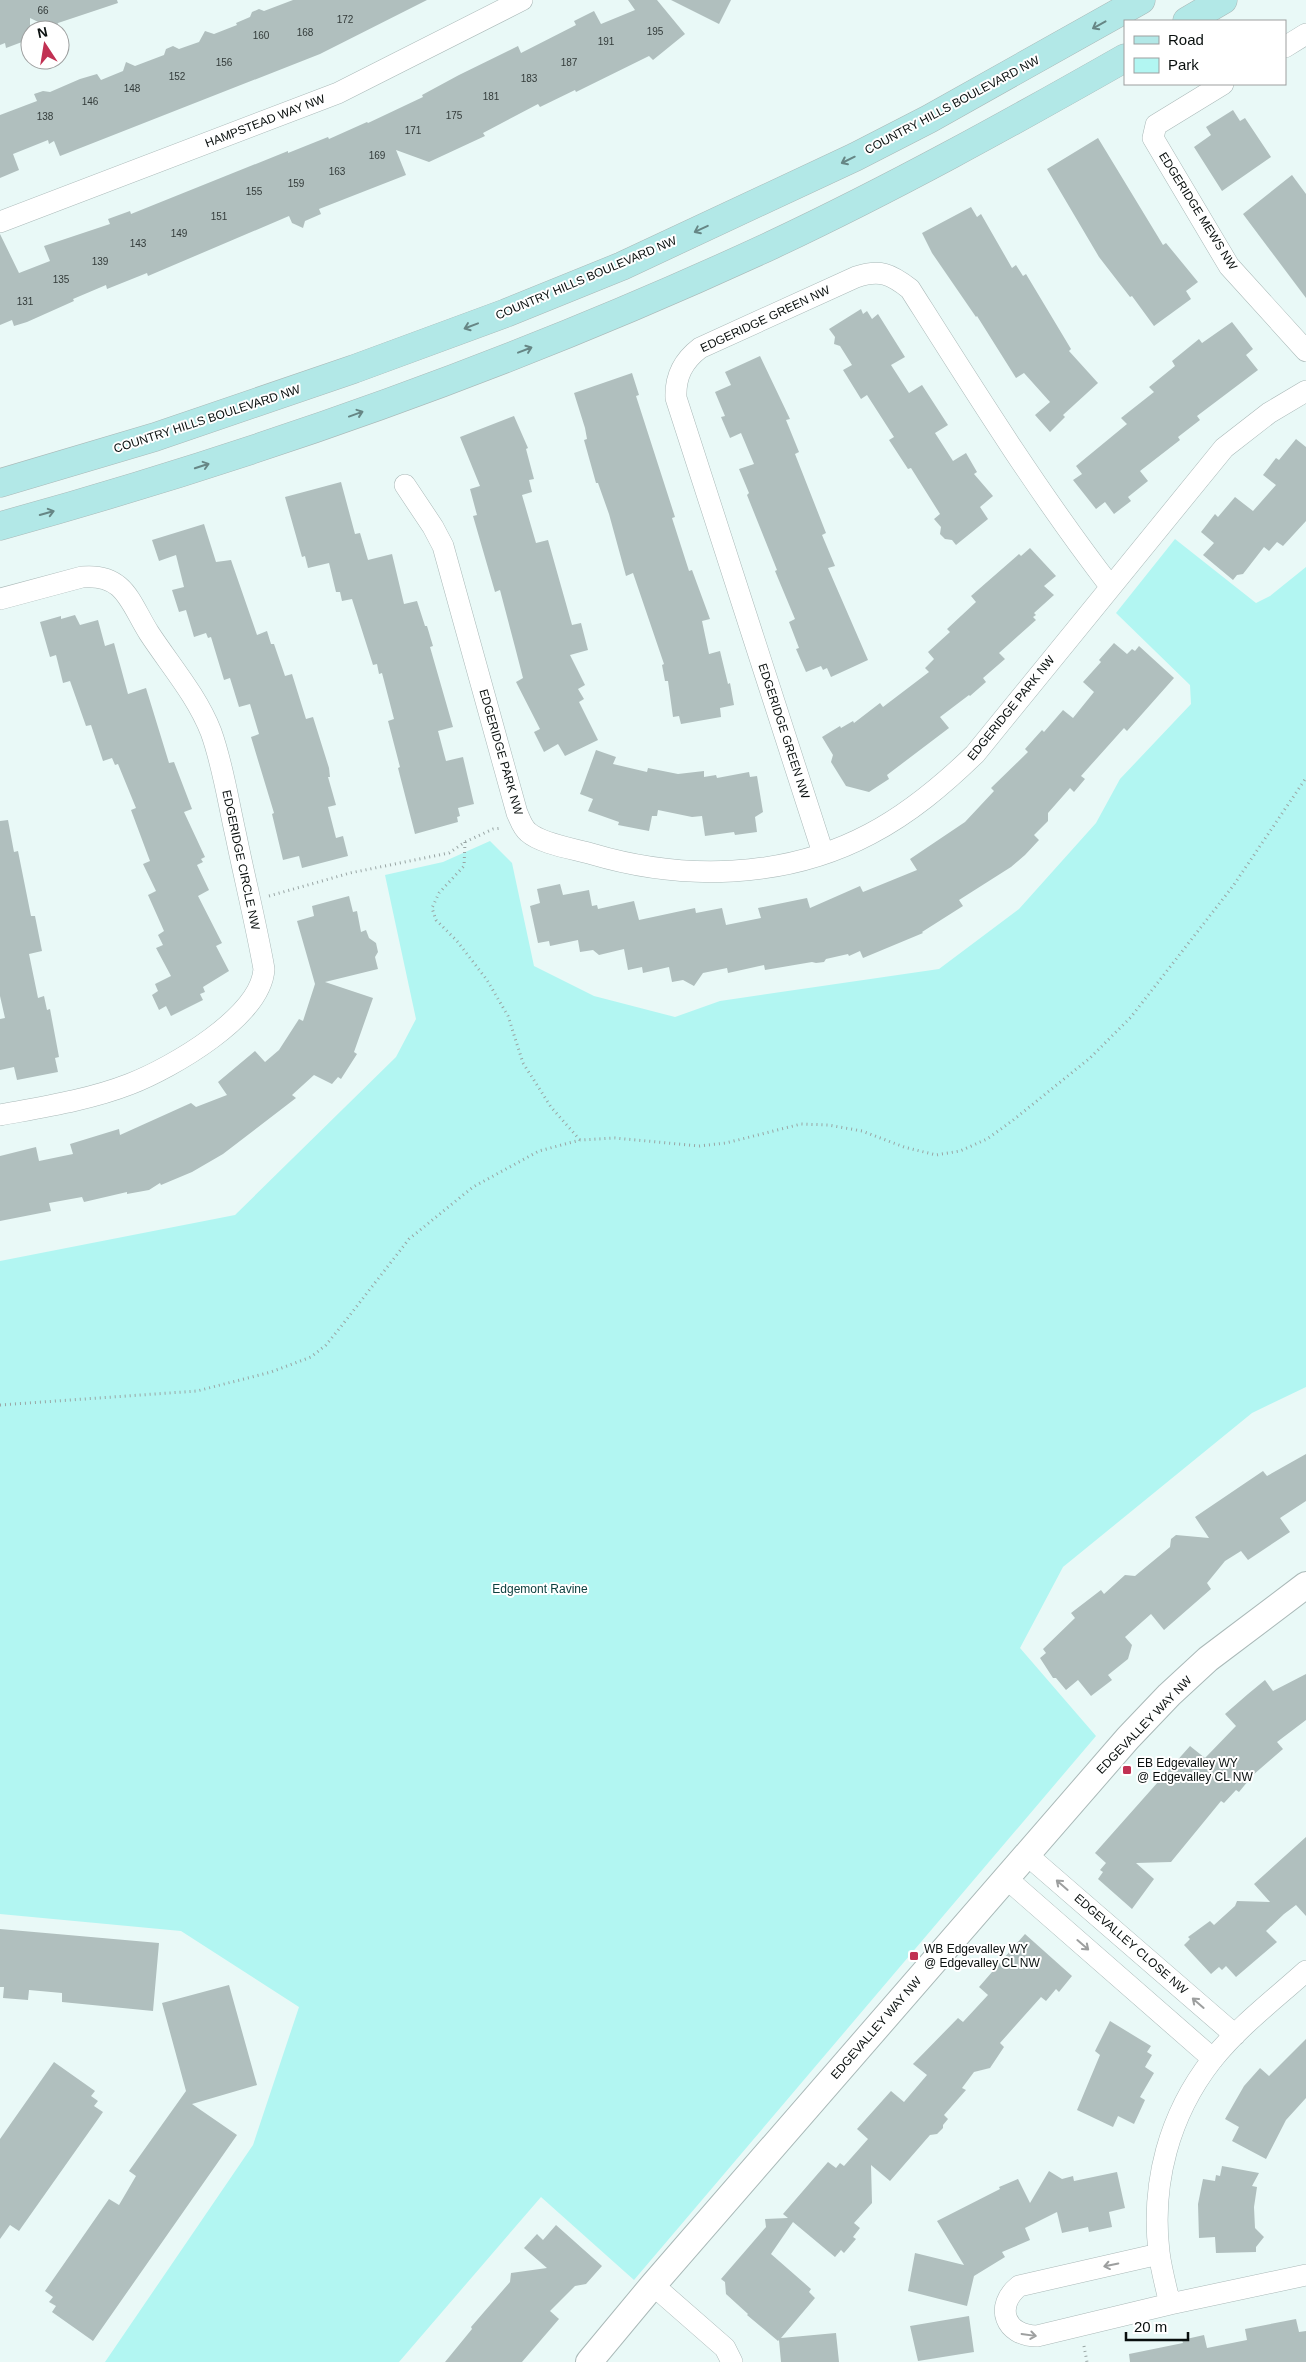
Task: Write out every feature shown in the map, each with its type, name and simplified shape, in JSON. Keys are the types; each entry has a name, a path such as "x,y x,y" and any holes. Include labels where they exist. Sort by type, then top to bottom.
{"main road":[{"name":"COUNTRY HILLS BOULEVARD NW","path":"0,483 155,437 354,369 622,266 880,144 1025,66 1141,0"},
{"path":"1189,20 1223,0"},
{"path":"0,526 179,474 299,434 422,390 567,334 774,244 918,172 1124,59"}],"street":[{"name":"HAMPSTEAD WAY NW","path":"0,222 338,93 522,0"},
{"path":"1286,46 1306,34"},
{"name":"EDGERIDGE MEWS NW","path":"1221,85 1156,125 1153,138 1230,266 1306,351"},
{"name":"EDGERIDGE GREEN NW","path":"823,854 676,398 675,385 678,374 683,364 692,355 700,348 856,277 878,272 899,280 910,288 1016,458 1067,530 1110,586"},
{"name":"EDGERIDGE PARK NW","path":"404,485 433,526 443,546 517,812 522,824 529,833 543,840 649,868 705,873 766,868 823,854 869,835 902,815 941,786 975,754 1224,448 1269,413 1306,391"},
{"name":"EDGERIDGE CIRCLE NW","path":"0,599 82,577 94,576 108,579 120,587 130,598 136,613 185,685 210,732 222,774 250,902 262,963 263,978 254,999 228,1026 165,1068 129,1084 79,1099 0,1116"},
{"name":"EDGEVALLEY WAY NW","path":"589,2362 653,2285 1026,1854 1169,1695 1208,1659 1306,1585"},
{"name":"EDGEVALLEY CLOSE NW","path":"1026,1854 1235,2035"},
{"path":"1006,1878 1213,2058"},
{"path":"1170,2304 1159,2254 1157,2204 1165,2154 1184,2104 1213,2058 1235,2035 1306,1971"},
{"path":"1159,2254 1019,2286 1007,2298 1005,2314 1013,2329 1028,2336 1036,2336 1170,2304 1306,2275"},
{"path":"653,2285 725,2348 732,2362"}],"path":[{"path":"0,1405 197,1392 271,1372 311,1356 326,1345 409,1240 436,1216 473,1187 493,1175 539,1151 580,1140 616,1138 699,1146 726,1143 801,1124 828,1125 862,1131 904,1147 936,1155 960,1151 987,1138 1012,1121 1090,1058 1131,1017 1233,886 1306,778"},
{"path":"250,902 350,873 449,853 465,842 493,829 522,824"},
{"path":"465,842 464,866 439,894 432,908 436,920 457,941 486,980 508,1016 523,1063 551,1107 580,1140"}],"green space":[{"name":"Edgemont Ravine","path":"1175,539 1256,603 1270,596 1306,567 1306,1387 1252,1413 1063,1567 1020,1648 1096,1736 634,2280 541,2197 399,2362 105,2362 253,2145 299,2007 181,1931 0,1914 0,1261 235,1215 396,1057 416,1019 385,875 443,862 490,841 512,863 534,966 594,996 675,1017 720,1001 939,969 1019,909 1096,823 1120,779 1191,704 1190,685 1116,613"}],"building":[{"path":"0,0 117,0 118,3 67,20 34,20 30,18 30,20 20,20 20,43 6,48 5,43 0,45"},
{"path":"293,0 427,0 320,54 60,156 54,141 49,144 48,140 13,154 19,170 0,178 0,115 37,101 34,94 43,91 50,92 97,74 101,80 123,71 126,62 135,66 164,55 166,49 173,46 179,49 199,42 205,31 214,34 237,25 236,23 250,17 252,12 259,9 264,11"},
{"path":"628,0 657,0 685,34 653,60 649,56 576,92 575,90 540,107 538,104 483,133 485,136 429,162 396,150 406,175 319,209 321,214 305,221 303,228 292,223 289,216 148,276 147,273 107,289 106,285 27,322 14,326 12,320 0,325 0,234 19,273 50,261 44,246 110,224 108,219 130,211 131,214 288,151 288,153 328,137 329,139 368,123 423,97 422,95 459,75 518,46 521,53 576,25 574,21 594,11 601,24 635,10"},
{"path":"671,0 731,0 719,24"},
{"path":"1233,110 1240,121 1245,118 1271,157 1222,191 1194,147 1211,135 1206,127"},
{"path":"1098,138 1163,245 1166,243 1198,282 1186,291 1191,299 1154,326 1099,257 1047,169"},
{"path":"1292,175 1306,194 1306,298 1243,214"},
{"path":"971,207 977,217 981,214 1012,268 1016,265 1023,276 1026,274 1071,349 1069,351 1098,383 1063,415 1065,417 1050,432 1035,415 1050,402 1024,373 1016,378 977,316 932,253 922,233"},
{"path":"861,309 863,314 867,311 872,319 878,314 905,357 891,365 909,393 922,385 948,425 935,433 953,461 966,453 977,472 974,474 993,496 980,507 988,519 956,545 952,540 945,539 940,534 941,527 934,519 940,514 911,468 908,469 889,440 894,437 867,395 861,399 843,370 852,365 840,346 834,344 835,337 829,329"},
{"path":"1232,322 1253,349 1246,355 1258,370 1197,416 1200,420 1178,437 1180,440 1140,471 1148,481 1128,497 1131,501 1114,514 1105,502 1096,509 1073,480 1082,474 1076,466 1127,424 1121,418 1154,392 1149,387 1175,366 1172,361 1199,339 1202,343"},
{"path":"760,356 790,419 786,420 799,452 795,454 826,533 822,535 835,566 828,568 868,660 831,677 827,668 823,670 821,666 806,672 796,649 799,648 789,622 795,619 775,571 777,570 747,495 749,493 739,469 754,464 741,433 730,438 721,417 725,416 715,392 731,385 725,372"},
{"path":"632,373 639,395 636,396 675,517 672,518 689,571 692,570 710,619 702,621 709,654 720,651 728,684 730,683 734,705 720,708 721,717 681,724 679,716 673,717 668,681 665,681 662,665 664,664 633,573 626,576 609,514 598,483 596,483 584,440 587,439 585,428 574,393"},
{"path":"514,416 528,448 526,449 534,479 529,480 532,492 522,495 536,543 548,540 572,625 581,623 588,650 570,655 585,685 578,689 584,699 579,702 598,740 565,756 558,744 544,752 534,732 540,729 516,682 523,678 515,647 500,590 495,592 473,516 477,515 470,489 480,486 460,437"},
{"path":"1296,439 1306,447 1306,521 1283,546 1277,542 1269,551 1264,547 1243,574 1237,575 1233,580 1203,555 1214,543 1201,532 1215,514 1218,517 1235,497 1253,511 1276,485 1263,475 1276,458 1279,460"},
{"path":"341,482 355,534 360,533 368,560 392,554 404,604 417,601 433,646 430,647 453,727 438,731 446,761 463,757 474,804 458,808 460,816 457,817 458,822 415,834 388,721 394,719 382,673 379,674 377,664 373,665 352,599 342,601 340,592 336,592 329,563 308,568 305,556 302,557 285,497"},
{"path":"204,524 216,562 231,560 257,635 267,631 271,644 274,644 285,676 292,674 306,719 313,717 329,768 330,777 328,777 336,805 328,807 336,838 343,836 348,856 302,868 299,856 283,860 272,814 274,813 251,737 259,734 250,704 239,707 230,678 224,680 211,637 208,638 206,633 194,637 186,610 179,612 172,590 184,587 176,555 159,561 152,540"},
{"path":"1030,548 1056,576 1044,586 1054,595 1034,613 1036,615 1033,617 1036,620 999,653 1005,659 983,678 986,682 940,717 949,728 887,775 889,779 869,792 846,786 831,762 833,755 822,737 840,726 841,728 853,721 854,723 880,703 883,707 929,672 925,668 934,659 928,652 950,632 947,629 976,602 971,596 1019,554 1021,556"},
{"path":"75,615 80,625 98,620 105,646 114,643 128,694 146,688 169,763 174,762 192,809 184,812 205,857 201,859 203,862 197,865 209,890 198,896 222,943 216,946 229,971 203,987 205,992 200,994 203,1000 171,1016 166,1006 159,1010 152,995 158,991 155,984 171,976 156,948 163,945 158,935 164,931 148,895 156,891 143,864 150,861 131,810 136,808 118,764 115,765 112,758 103,761 91,725 86,726 70,681 63,683 56,655 50,657 40,622 61,616 61,619"},
{"path":"1114,643 1127,654 1132,649 1135,651 1139,646 1174,678 1127,731 1124,728 1081,776 1085,779 1074,792 1070,788 1048,813 1048,821 1034,835 1039,840 1025,855 1011,867 959,900 963,906 923,933 863,958 860,951 849,956 848,954 826,959 824,962 812,962 765,970 764,965 728,973 727,968 703,973 694,986 683,980 672,982 669,967 643,973 642,967 628,970 624,949 599,955 593,950 580,952 578,940 550,946 549,941 538,943 530,906 540,903 537,889 560,884 563,895 589,890 592,906 597,905 598,909 634,901 639,920 695,908 696,913 722,908 726,925 761,918 758,908 807,898 810,908 860,886 863,892 917,870 910,859 965,822 994,791 991,788 1028,752 1025,749 1042,730 1044,732 1063,710 1073,718 1094,692 1083,682 1101,662 1099,660"},
{"path":"596,750 616,757 613,764 647,772 648,768 678,774 704,771 704,777 716,775 717,778 749,772 750,777 757,776 763,812 755,817 757,832 735,835 734,832 705,836 702,816 692,817 658,810 657,816 652,816 649,831 618,825 619,822 588,811 593,799 580,794"},
{"path":"8,820 14,852 18,851 31,916 35,916 42,951 29,954 38,998 44,996 47,1010 50,1009 59,1057 55,1058 58,1072 17,1080 14,1067 0,1070 0,1019 5,1018 0,996 0,821"},
{"path":"349,896 353,912 357,911 361,932 366,930 369,938 376,943 378,952 375,957 378,969 325,982 373,998 354,1052 357,1054 341,1079 338,1077 332,1084 314,1075 292,1095 296,1098 223,1154 192,1172 161,1185 160,1183 149,1190 127,1194 127,1192 84,1202 82,1197 49,1203 51,1211 0,1221 0,1156 36,1147 39,1161 73,1154 70,1144 119,1129 120,1135 191,1103 196,1107 227,1095 218,1082 255,1051 265,1062 279,1050 299,1019 303,1021 315,984 297,921 314,916 312,906"},
{"path":"1306,1454 1306,1501 1280,1518 1290,1532 1248,1560 1241,1551 1225,1561 1207,1583 1211,1589 1164,1630 1151,1614 1125,1637 1132,1645 1128,1659 1108,1675 1112,1680 1091,1696 1078,1680 1066,1690 1056,1678 1053,1678 1040,1658 1046,1653 1043,1649 1075,1618 1071,1613 1101,1590 1104,1594 1125,1575 1135,1576 1170,1547 1171,1539 1176,1535 1209,1538 1195,1517 1263,1471 1267,1476"},
{"path":"1306,1674 1306,1720 1277,1742 1283,1749 1253,1775 1239,1792 1236,1790 1224,1803 1221,1801 1171,1862 1136,1863 1154,1879 1132,1909 1098,1879 1103,1872 1100,1870 1106,1863 1095,1853 1190,1746 1205,1758 1236,1726 1225,1714 1248,1694 1265,1680 1273,1691"},
{"path":"1306,1837 1306,1916 1296,1905 1284,1914 1266,1931 1277,1942 1236,1977 1226,1966 1222,1970 1219,1967 1211,1974 1184,1945 1190,1939 1188,1937 1210,1921 1214,1925 1235,1906 1237,1901 1270,1902 1254,1884"},
{"path":"0,1929 159,1943 153,2011 62,2002 62,1993 29,1990 28,2000 3,1998 4,1987 0,1987"},
{"path":"1025,1934 1072,1976 1059,1992 1056,1989 1046,2001 1041,1997 1000,2043 1004,2047 990,2068 974,2072 962,2088 966,2090 944,2115 948,2119 943,2128 937,2134 930,2135 890,2181 871,2165 872,2203 854,2223 860,2228 853,2237 856,2239 844,2253 841,2250 835,2257 793,2222 771,2254 811,2289 809,2292 815,2298 781,2338 836,2333 839,2362 781,2362 779,2340 747,2315 726,2294 725,2282 721,2279 766,2227 765,2219 788,2218 783,2214 828,2162 836,2168 840,2163 844,2166 868,2139 857,2129 891,2091 904,2102 927,2075 913,2064 958,2018 963,2022 988,1995 979,1987"},
{"path":"229,1985 257,2085 192,2104 237,2135 93,2341 52,2312 56,2306 49,2302 53,2297 45,2291 109,2199 119,2205 136,2176 129,2171 186,2091 162,2003"},
{"path":"1110,2021 1151,2046 1147,2052 1152,2055 1145,2067 1154,2073 1140,2097 1145,2100 1134,2124 1118,2116 1113,2127 1077,2110 1100,2055 1095,2051"},
{"path":"1306,2039 1306,2098 1286,2120 1266,2159 1232,2141 1239,2127 1225,2119 1244,2086 1260,2068 1269,2076"},
{"path":"54,2062 95,2091 91,2096 98,2101 94,2106 103,2112 19,2231 10,2225 0,2239 0,2139"},
{"path":"1222,2166 1259,2173 1252,2186 1257,2187 1254,2207 1255,2228 1264,2237 1256,2247 1256,2252 1216,2253 1215,2237 1199,2238 1198,2204 1203,2179 1215,2181 1216,2175 1220,2176"},
{"path":"1049,2171 1062,2179 1073,2176 1074,2181 1117,2172 1125,2208 1109,2212 1112,2227 1089,2232 1088,2227 1062,2233 1057,2212 1025,2228 1030,2240 1002,2252 1005,2257 974,2276 967,2306 908,2291 915,2253 964,2265 937,2221 1000,2189 999,2187 1018,2179 1030,2203"},
{"path":"556,2225 602,2266 586,2284 575,2286 550,2311 559,2319 522,2362 445,2362 472,2329 471,2327 510,2282 511,2273 547,2268 524,2248 537,2234 543,2240"},
{"path":"969,2316 974,2352 918,2361 910,2326"},
{"path":"1296,2319 1299,2332 1306,2331 1306,2362 1130,2362 1129,2354 1183,2343 1182,2340 1204,2335 1207,2348 1247,2340 1245,2329"}],"place":[{"name":"EB Edgevalley WY @ Edgevalley CL NW","path":"1127,1770"},
{"name":"WB Edgevalley WY @ Edgevalley CL NW","path":"914,1956"}]}
